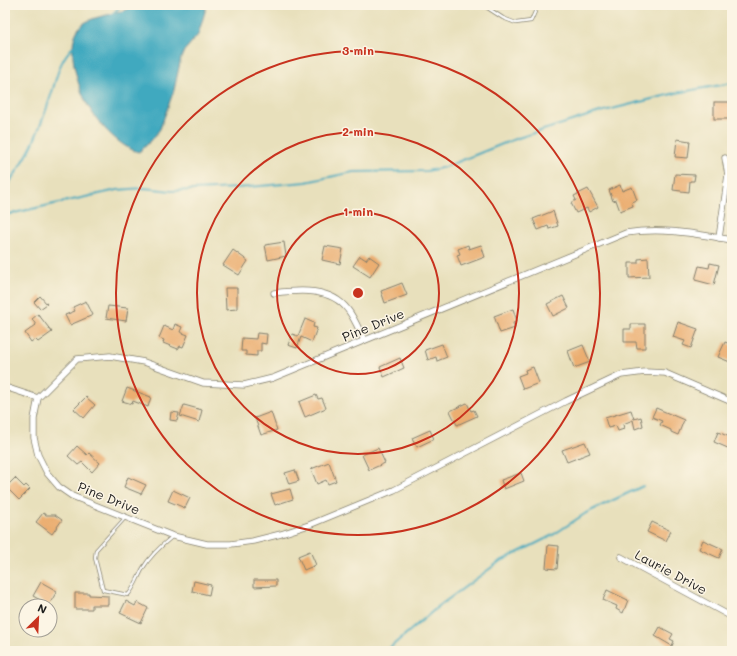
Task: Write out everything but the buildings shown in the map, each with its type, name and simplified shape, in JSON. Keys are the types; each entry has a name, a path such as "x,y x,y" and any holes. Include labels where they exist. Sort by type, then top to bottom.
{"street":[{"path":"719,238 728,176 725,158"},
{"name":"Pine Drive","path":"732,240 663,229 626,232 273,378 244,385 203,383 144,362 110,356 77,359 38,398 34,419 34,438 38,455 47,474 59,487 72,496 173,536 207,544 231,544 253,541 281,534 311,524 394,490 573,397 621,375 645,372 665,373 732,402"},
{"path":"274,293 297,290 329,295 340,301 348,310 364,340"},
{"path":"5,387 38,398"},
{"name":"Laurie Drive","path":"621,557 732,616"}],"lane":[{"path":"483,5 503,18 516,22 531,21 538,5"},
{"path":"125,517 96,550 95,558 103,590 128,595 143,567 155,552 173,536"}],"water":[{"path":"134,5 207,5 198,35 184,51 181,58 174,90 160,129 151,141 139,152 123,145 115,139 94,115 85,100 79,85 73,56 74,38 81,26 91,19 123,11"}],"waterway":[{"path":"110,16 122,5"},
{"path":"5,189 21,166 31,147 46,111 58,72 64,58 74,46"},
{"path":"5,215 117,190 144,188 171,191 237,188 306,182 353,172 427,171 445,167 515,139 600,112 676,93 732,83"},
{"path":"386,651 439,606 499,562 553,535 586,513 643,486"}]}
